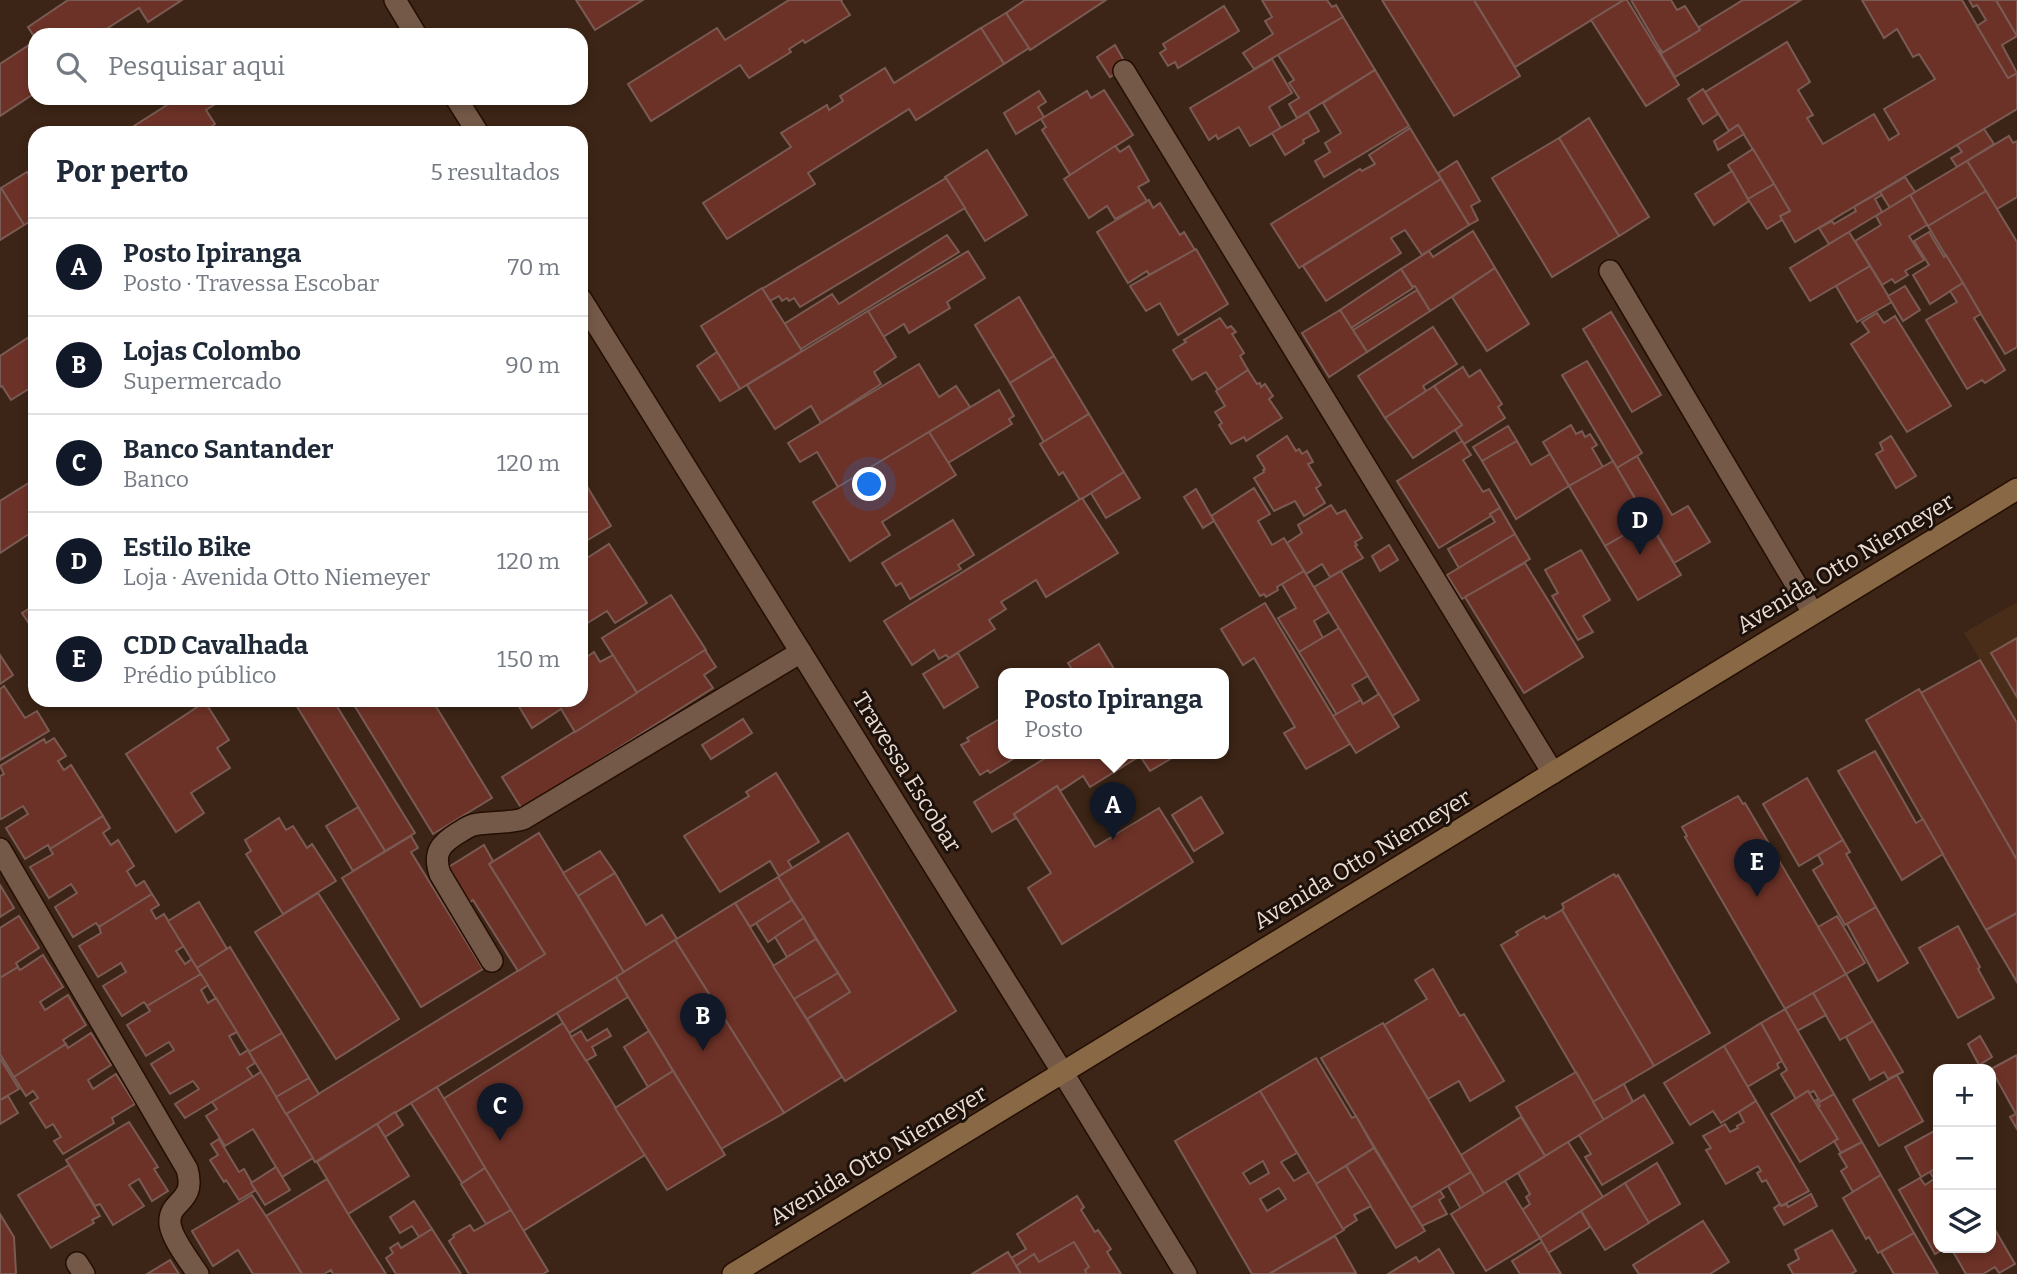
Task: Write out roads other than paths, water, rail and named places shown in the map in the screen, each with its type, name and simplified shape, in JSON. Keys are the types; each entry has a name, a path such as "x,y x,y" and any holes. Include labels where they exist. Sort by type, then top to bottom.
{"main road":[{"name":"Avenida Otto Niemeyer","path":"733,1274 2017,489"}],"street":[{"path":"395,0 412,28"},
{"path":"1124,71 1553,773"},
{"path":"460,105 474,126"},
{"path":"1610,271 1813,614"},
{"name":"Travessa Escobar","path":"588,310 1186,1274"},
{"path":"492,961 440,874 436,861 440,849 449,839 469,826 511,823 523,819 801,652"},
{"path":"0,849 187,1168 190,1188 174,1211 170,1224 174,1236 198,1274"}],"place":[{"name":"Estilo Bike","path":"1640,555"},
{"name":"Posto Ipiranga","path":"1113,840"},
{"name":"CDD Cavalhada","path":"1757,897"},
{"name":"Lojas Colombo","path":"703,1051"},
{"name":"Banco Santander","path":"500,1141"}]}
